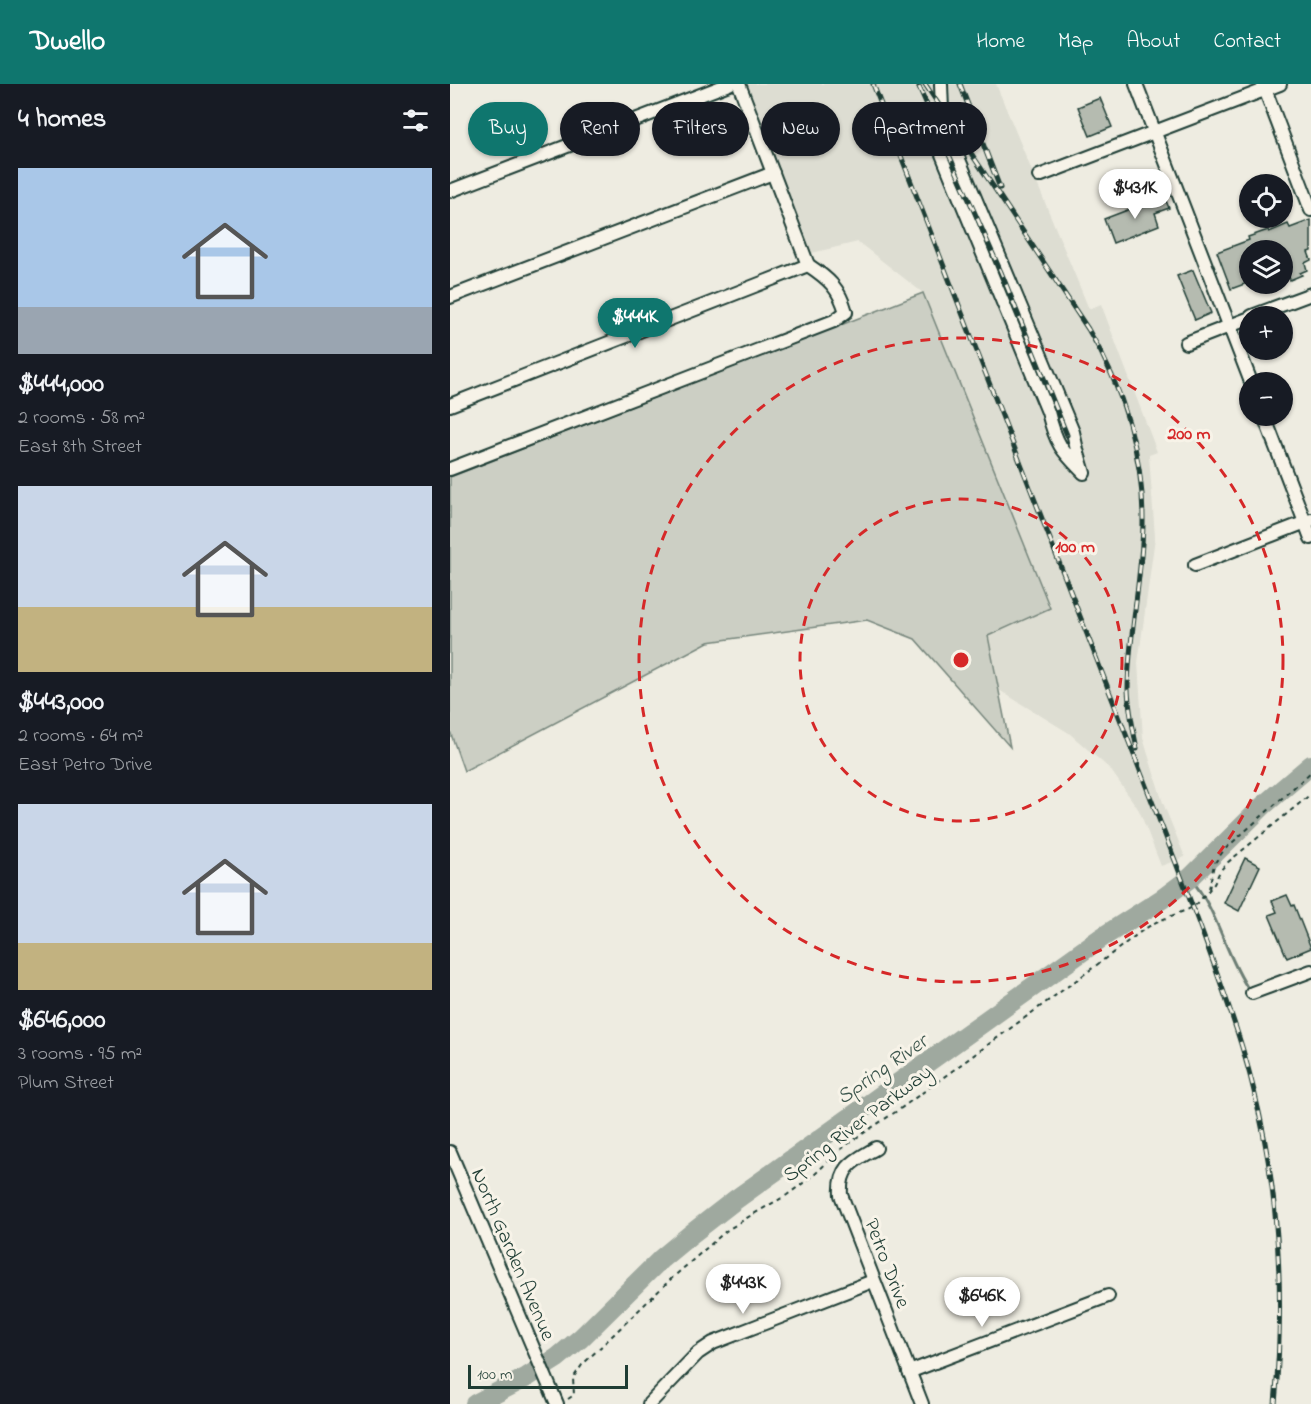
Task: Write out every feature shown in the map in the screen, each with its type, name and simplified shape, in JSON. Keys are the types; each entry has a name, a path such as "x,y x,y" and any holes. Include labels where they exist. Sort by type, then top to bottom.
{"street":[{"path":"450,191 729,84"},
{"path":"450,470 834,321 846,312 842,298 826,277 808,265 739,84"},
{"path":"941,84 942,102"},
{"path":"1136,84 1247,372"},
{"path":"1039,176 1264,87 1280,84"},
{"path":"1264,87 1311,210"},
{"path":"943,156 1048,412 1054,435 1062,451 1084,473 1073,432 957,156"},
{"path":"450,297 773,173"},
{"path":"450,405 808,265"},
{"path":"1280,306 1311,294"},
{"path":"1186,343 1239,322"},
{"path":"1268,426 1308,521 1311,538"},
{"path":"1195,565 1308,521"},
{"path":"1252,993 1311,971"},
{"name":"Petro Drive","path":"876,1149 851,1164 843,1174 841,1195 921,1404"},
{"name":"North Garden Avenue","path":"450,1152 557,1404"},
{"path":"649,1404 698,1353 714,1343 873,1281"},
{"path":"909,1372 1108,1296"}],"path":[{"name":"Spring River Parkway","path":"1208,892 1214,864 1224,850 1311,772"},
{"name":"Spring River Parkway","path":"557,1404 573,1395 576,1373 582,1365 671,1279 726,1232 750,1215 787,1196 853,1140 900,1109 1143,930 1200,902 1227,863 1311,794"}],"shaded area":[{"path":"731,84 996,84 1089,309 1101,304 1157,452 1149,455 1155,537 1138,663 1143,738 1163,803 1185,857 1161,866 1139,810 1110,769 1069,733 999,690 988,635 1049,608 923,293 858,242 799,256 749,130 749,102 738,102"},
{"path":"923,293 1050,608 988,636 1010,747 915,639 867,620 708,642 464,771 450,731 450,477"}],"building":[{"path":"1100,98 1112,127 1090,136 1078,107"},
{"path":"1164,196 1169,208 1155,213 1159,225 1113,243 1104,219"},
{"path":"1311,220 1311,251 1308,252 1311,260 1305,263 1307,270 1293,279 1293,240 1249,240 1248,237 1268,230 1269,232 1278,228 1293,227"},
{"path":"1239,244 1239,286 1231,289 1217,252"},
{"path":"1193,270 1211,313 1195,320 1177,276"},
{"path":"1245,858 1260,866 1239,911 1224,903"},
{"path":"1287,895 1292,906 1294,905 1311,948 1287,958 1269,915 1277,912 1272,901"}],"waterway":[{"name":"Spring River","path":"475,1404 527,1377 557,1358 581,1338 661,1259 735,1200 1101,938 1190,878 1264,805 1311,765"},
{"path":"1190,878 1208,904 1249,990"}],"railway":[{"path":"873,84 1176,863 1242,1047 1263,1135 1276,1224 1279,1314 1275,1404"},
{"path":"925,84 1088,329 1112,375 1129,423 1140,474 1143,525 1128,683 1130,712 1137,749"},
{"path":"960,84 1000,188"},
{"path":"919,87 1001,272 1067,435"}]}
